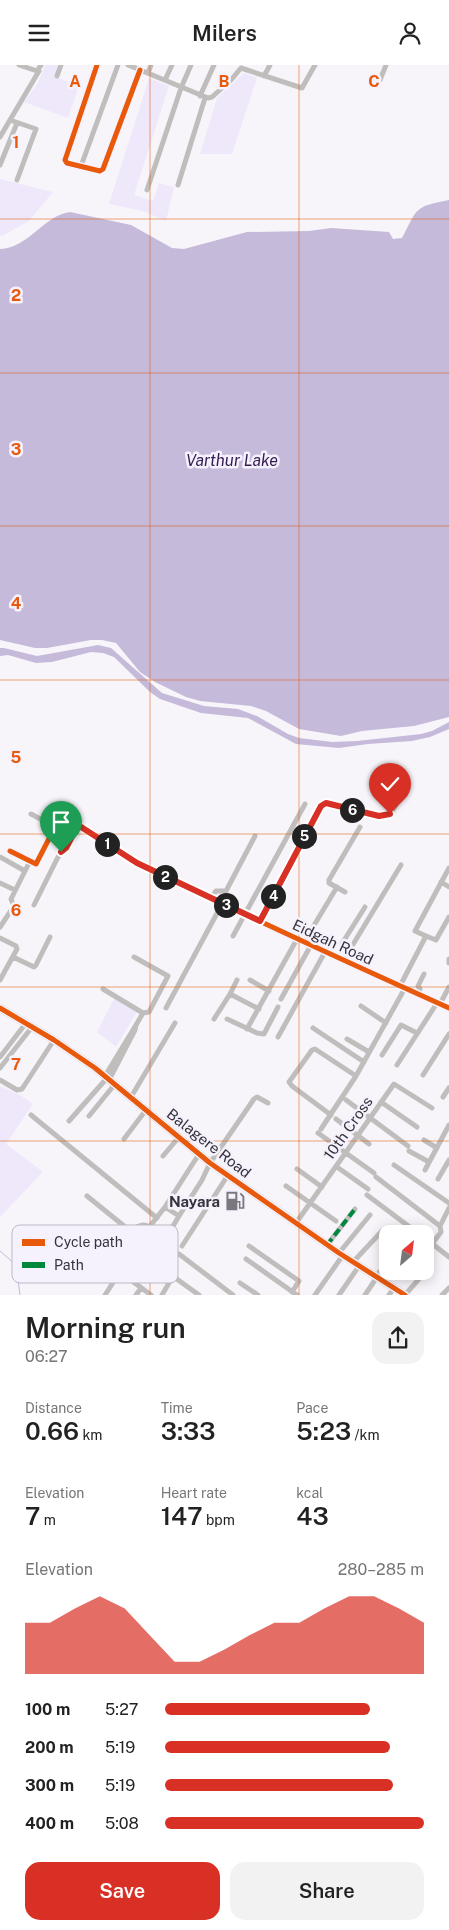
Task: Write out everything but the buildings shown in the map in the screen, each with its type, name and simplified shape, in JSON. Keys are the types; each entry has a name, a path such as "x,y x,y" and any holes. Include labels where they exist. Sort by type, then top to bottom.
{"street":[{"path":"0,137 40,68 19,65"},
{"path":"57,75 61,65"},
{"path":"97,65 64,160 67,163 100,171 103,169 140,69"},
{"path":"81,166 118,65"},
{"path":"128,65 202,97 212,97 242,67"},
{"path":"148,73 152,65"},
{"path":"165,80 172,65"},
{"path":"146,190 181,88 191,65"},
{"path":"178,185 202,97 214,65"},
{"path":"234,65 302,88 315,65"},
{"path":"264,76 270,65"},
{"path":"380,80 386,65"},
{"path":"10,120 36,129 17,180"},
{"path":"0,165 17,123"},
{"path":"260,921 321,806 326,803 384,816 390,814 397,803"},
{"path":"234,936 305,804"},
{"name":"Eidgah Road","path":"44,821 53,806 78,825 137,863 343,961 449,1008"},
{"path":"10,851 36,864 55,827 31,814"},
{"path":"34,905 61,852 66,848 78,825"},
{"path":"345,892 329,883 329,880 360,827"},
{"path":"211,898 216,891 226,891 255,836"},
{"path":"0,857 25,871"},
{"path":"0,927 14,906 11,899 30,861"},
{"path":"343,961 401,865"},
{"path":"449,868 415,931 436,940 449,917"},
{"path":"0,883 15,890"},
{"path":"441,883 449,887"},
{"path":"304,942 337,887"},
{"path":"166,1008 222,904"},
{"path":"350,949 342,944 365,907"},
{"path":"426,936 386,1023 356,1076 320,1131 345,1153 440,1225 442,1232 434,1242"},
{"path":"0,937 16,946 17,949 0,980"},
{"path":"13,957 34,967 50,937"},
{"path":"247,1029 297,939"},
{"path":"281,999 311,945"},
{"path":"278,1037 325,952"},
{"path":"103,989 143,1013 149,1012 168,977 134,957"},
{"path":"418,994 420,989 418,986 424,975"},
{"path":"214,1019 237,980"},
{"path":"250,980 269,991"},
{"path":"397,1065 449,987"},
{"path":"230,994 259,1009"},
{"path":"361,1006 386,1023"},
{"path":"227,1019 247,1029 264,1034 278,1007"},
{"name":"Balagere Road","path":"0,1008 54,1040 131,1097 210,1163 376,1277 392,1291 405,1295"},
{"path":"89,1116 143,1013"},
{"path":"131,1097 175,1023"},
{"path":"0,1057 29,1025"},
{"path":"0,1068 29,1025"},
{"path":"382,1055 401,1025 417,1033"},
{"path":"313,1028 364,1062"},
{"path":"423,1075 449,1034"},
{"path":"347,1039 369,1052"},
{"path":"0,1080 12,1088 22,1089 54,1040"},
{"path":"331,1115 292,1087 289,1082 312,1050 315,1049 356,1076"},
{"path":"69,1121 109,1080"},
{"name":"10th Cross","path":"296,1223 394,1084 432,1108"},
{"path":"443,1097 449,1088"},
{"path":"174,1225 202,1180 210,1163 254,1099 257,1097 268,1103"},
{"path":"346,1100 429,1162"},
{"path":"381,1102 417,1127"},
{"path":"124,1139 146,1110"},
{"path":"31,1115 157,1218"},
{"path":"336,1119 369,1144"},
{"path":"425,1170 449,1125"},
{"path":"163,1155 179,1137"},
{"path":"424,1140 437,1148"},
{"path":"151,1225 165,1207 199,1153"},
{"path":"438,1179 449,1161"},
{"path":"394,1165 449,1203"},
{"path":"337,1167 408,1225"},
{"path":"297,1169 322,1187"},
{"path":"182,1246 228,1175"},
{"path":"286,1186 336,1221"},
{"path":"87,1196 123,1225"},
{"path":"165,1207 179,1216"},
{"path":"440,1225 447,1220 449,1208"},
{"path":"327,1245 355,1209"},
{"path":"315,1295 341,1254 370,1215"},
{"path":"339,1295 356,1264 379,1235"},
{"path":"246,1259 295,1293 298,1281 250,1246"},
{"path":"434,1246 449,1257"},
{"path":"178,1253 232,1295"},
{"path":"276,1281 284,1271"},
{"path":"365,1295 379,1273"},
{"path":"178,1280 199,1295"},
{"path":"405,1295 418,1280"},
{"path":"105,1295 113,1283"},
{"path":"134,1283 151,1295"},
{"path":"162,1295 168,1283"},
{"path":"240,1283 258,1295"},
{"path":"136,1295 141,1288"},
{"path":"442,1295 449,1288"}],"shaded area":[{"path":"45,65 60,65 56,77 79,86 68,118 24,102 38,83"},
{"path":"244,73 257,78 232,154 200,154 217,98"},
{"path":"149,78 169,86 134,195 153,201 159,183 174,187 166,221 143,211 109,204"},
{"path":"0,179 53,192 29,221 2,236 0,235"},
{"path":"115,997 138,1010 116,1047 97,1032"},
{"path":"0,1086 20,1095 33,1104 6,1144 43,1172 0,1217"}],"water":[{"name":"Varthur Lake","path":"449,200 449,717 414,726 362,731 341,736 299,729 266,711 251,706 200,701 186,697 155,682 140,672 116,643 91,640 47,648 35,648 0,640 0,249 20,243 52,219 70,212 131,225 172,248 184,249 247,232 309,231 331,228 389,232 393,239 402,238 418,210"},
{"path":"98,645 111,648 162,693 204,706 238,709 257,716 288,734 299,738 332,742 357,741 421,734 432,731 449,722 449,729 430,737 412,741 339,748 296,744 248,718 201,713 160,699 150,692 114,657 103,653 91,652 52,662 36,663 8,655 0,656 0,648 37,656"}],"waterway":[{"path":"0,1251 12,1262"},
{"path":"18,1283 20,1295"}],"marked path":[{"path":"327,1245 355,1209"}],"cycle path":[{"path":"97,65 65,160 67,163 100,171 103,169 140,70"},
{"path":"10,851 36,864 55,827 44,821 53,806 96,838 142,865 449,1008"},
{"path":"0,1008 54,1040 95,1068 210,1163 339,1253 405,1295"}],"place":[{"name":"Nayara","path":"235,1201"}],"route":[{"path":"61,852 66,848 78,825 137,863 260,921 321,806 326,803 379,816 390,814"}]}
